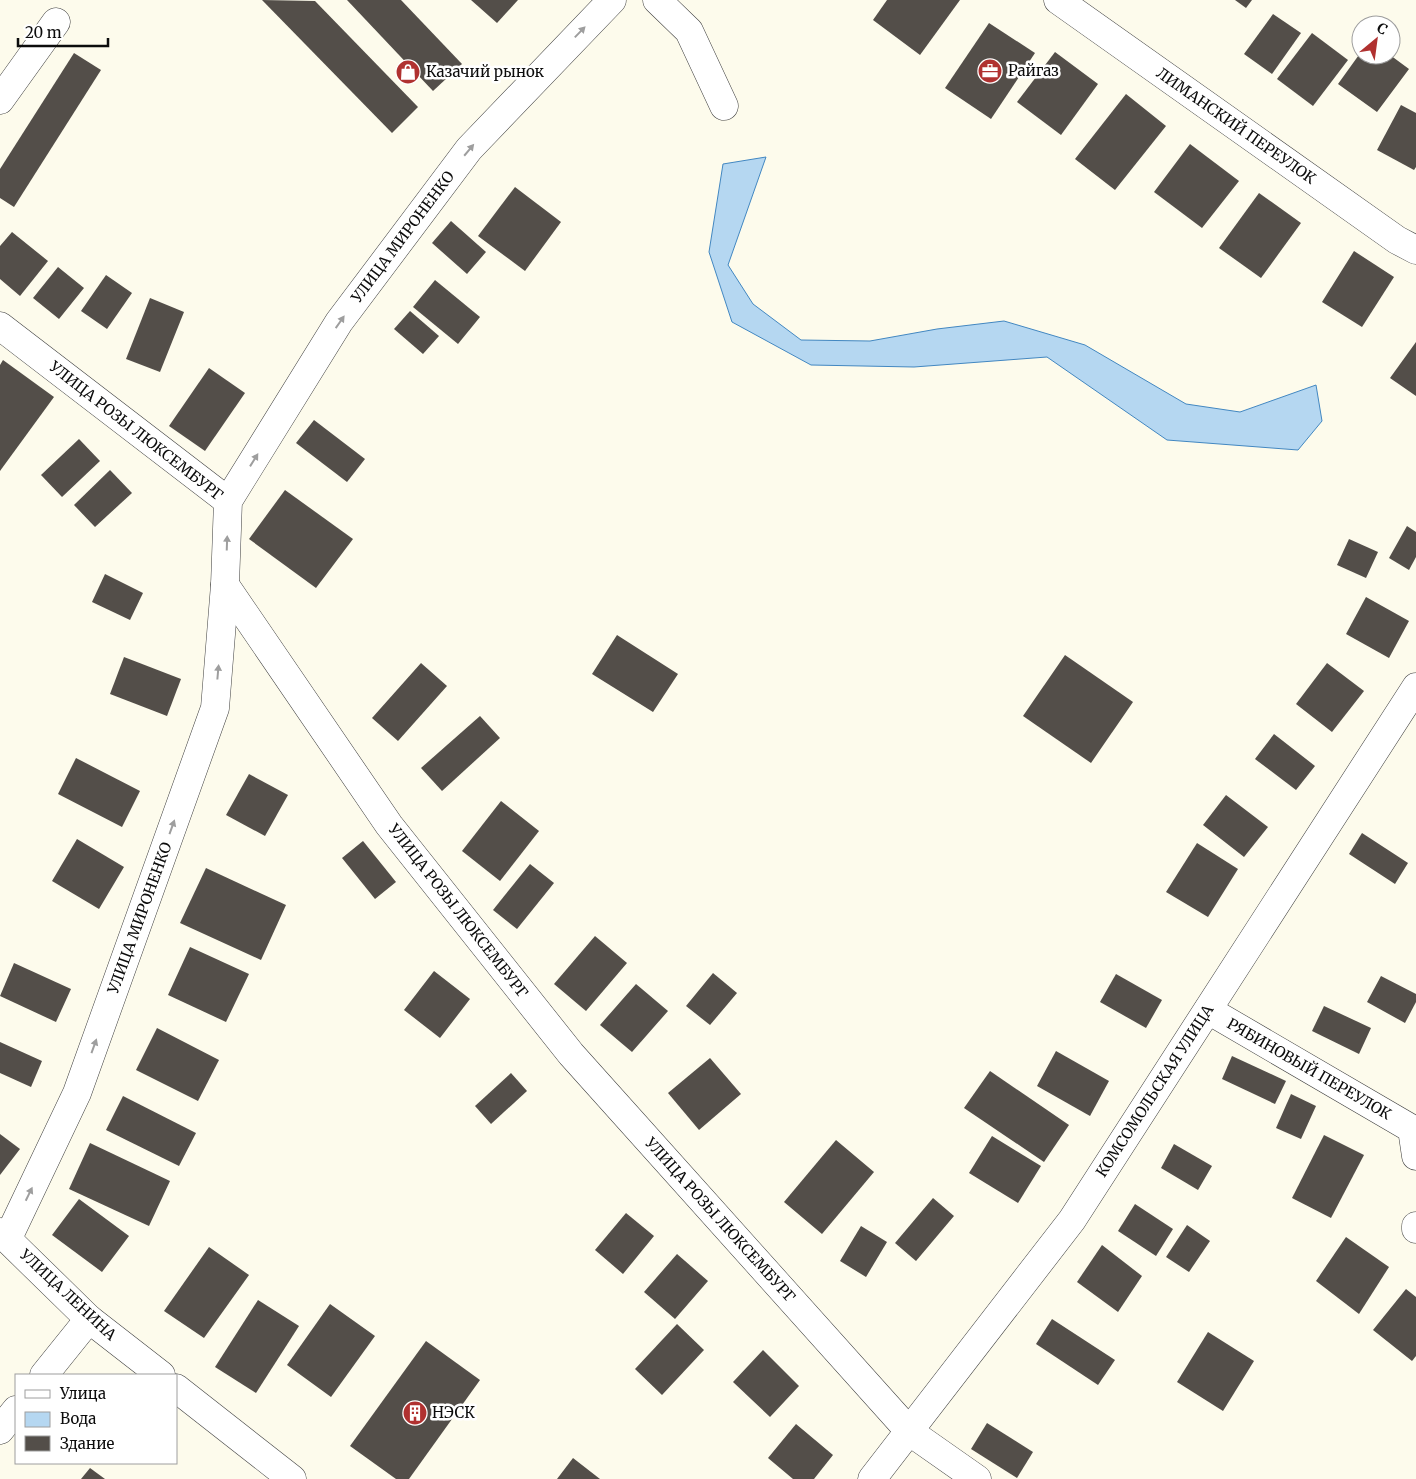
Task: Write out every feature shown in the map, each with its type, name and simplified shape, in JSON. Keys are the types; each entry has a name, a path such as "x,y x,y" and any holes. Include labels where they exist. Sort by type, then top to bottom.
{"street":[{"name":"УЛИЦА МИРОНЕНКО","path":"228,501 339,322 469,149 612,0"},
{"path":"657,0 689,31 724,106"},
{"name":"ЛИМАНСКИЙ ПЕРЕУЛОК","path":"1058,0 1397,240 1416,250"},
{"path":"0,100 56,22"},
{"name":"УЛИЦА РОЗЫ ЛЮКСЕМБУРГ","path":"0,326 228,501 225,585 390,825 571,1054 910,1432 977,1479"},
{"name":"УЛИЦА МИРОНЕНКО","path":"4,1235 77,1093 215,708 225,585"},
{"name":"КОМСОМОЛЬСКАЯ УЛИЦА","path":"872,1479 1072,1220 1416,687"},
{"name":"РЯБИНОВЫЙ ПЕРЕУЛОК","path":"1208,1010 1412,1129 1416,1156"},
{"name":"УЛИЦА ЛЕНИНА","path":"4,1235 89,1319 160,1374"},
{"path":"45,1374 89,1319"},
{"path":"178,1390 292,1479"},
{"path":"0,1430 15,1411"}],"water":[{"path":"766,157 728,265 753,304 801,340 870,341 937,329 1004,321 1085,345 1186,404 1240,412 1316,385 1322,421 1298,450 1167,440 1047,357 914,367 811,365 732,322 709,252 723,164"}],"building":[{"path":"262,0 315,1 418,107 392,133"},
{"path":"347,0 401,0 462,64 433,91"},
{"path":"471,0 518,0 497,23"},
{"path":"887,0 960,0 920,55 873,20"},
{"path":"1235,0 1252,0 1246,8"},
{"path":"1273,14 1301,33 1272,74 1244,54"},
{"name":"Райгаз","path":"989,23 1035,53 991,119 945,88"},
{"path":"1312,33 1348,60 1313,106 1277,79"},
{"path":"1055,52 1098,84 1061,135 1017,102"},
{"path":"74,53 101,70 14,207 0,198 0,169"},
{"path":"1401,63 1409,69 1377,112 1338,84 1352,65 1401,65"},
{"path":"1126,94 1166,126 1115,190 1075,159"},
{"path":"1401,105 1416,113 1416,167 1414,170 1377,150"},
{"path":"1190,144 1239,181 1202,228 1154,192"},
{"path":"515,187 561,222 525,271 478,236"},
{"path":"1259,193 1301,223 1261,278 1219,248"},
{"path":"451,221 486,252 467,274 432,243"},
{"path":"12,232 48,261 20,296 0,279 0,246"},
{"path":"1354,251 1394,277 1362,327 1322,302"},
{"path":"58,267 84,288 59,319 33,298"},
{"path":"106,275 132,293 107,329 81,311"},
{"path":"435,280 480,317 458,344 413,307"},
{"path":"150,298 184,312 160,372 126,359"},
{"path":"410,311 439,336 423,354 394,329"},
{"path":"1416,342 1416,396 1390,378"},
{"path":"3,360 54,397 0,471 0,365"},
{"path":"209,368 245,393 205,451 169,426"},
{"path":"314,420 365,459 347,482 296,443"},
{"path":"79,439 100,461 62,497 41,475"},
{"path":"110,470 132,493 95,527 74,505"},
{"path":"285,490 353,539 316,588 249,539"},
{"path":"1407,526 1416,532 1416,557 1409,570 1389,558"},
{"path":"1349,539 1378,552 1366,578 1337,565"},
{"path":"105,574 143,593 130,620 92,602"},
{"path":"1366,597 1409,621 1389,658 1346,634"},
{"path":"617,635 678,674 653,712 592,674"},
{"path":"1065,655 1133,702 1091,763 1023,716"},
{"path":"124,657 181,679 167,716 110,694"},
{"path":"421,663 447,686 398,741 372,718"},
{"path":"1327,663 1364,691 1332,732 1296,704"},
{"path":"480,716 500,738 442,791 421,768"},
{"path":"1274,734 1315,766 1296,790 1255,759"},
{"path":"76,758 140,791 122,827 58,794"},
{"path":"249,774 288,795 265,836 226,815"},
{"path":"1226,795 1268,827 1244,857 1203,825"},
{"path":"501,801 539,831 500,881 462,851"},
{"path":"1362,833 1408,863 1395,884 1349,854"},
{"path":"77,839 124,867 99,909 52,881"},
{"path":"363,841 396,882 375,899 342,858"},
{"path":"1197,843 1238,869 1208,917 1166,892"},
{"path":"530,864 554,883 517,929 493,910"},
{"path":"206,868 286,905 261,960 180,923"},
{"path":"595,936 627,963 586,1011 554,984"},
{"path":"190,947 249,974 226,1022 168,995"},
{"path":"14,963 71,989 56,1022 0,996"},
{"path":"434,971 470,999 440,1038 404,1010"},
{"path":"713,973 737,993 710,1025 686,1006"},
{"path":"1116,974 1162,1000 1146,1028 1100,1002"},
{"path":"1381,976 1416,994 1416,1002 1405,1023 1367,1002"},
{"path":"636,984 668,1011 632,1052 600,1025"},
{"path":"1324,1006 1371,1028 1359,1054 1312,1031"},
{"path":"157,1028 219,1060 198,1101 136,1070"},
{"path":"0,1042 42,1061 31,1087 0,1073"},
{"path":"1056,1051 1109,1081 1090,1116 1037,1086"},
{"path":"1232,1056 1286,1081 1275,1104 1222,1079"},
{"path":"710,1058 741,1094 699,1130 668,1093"},
{"path":"990,1071 1069,1125 1044,1162 964,1108"},
{"path":"511,1073 527,1091 491,1124 475,1106"},
{"path":"1291,1094 1316,1106 1301,1139 1276,1128"},
{"path":"123,1096 196,1133 179,1166 106,1130"},
{"path":"0,1134 20,1149 0,1175"},
{"path":"1324,1135 1364,1155 1331,1218 1292,1198"},
{"path":"992,1136 1041,1166 1018,1203 969,1173"},
{"path":"836,1140 874,1172 822,1234 784,1202"},
{"path":"90,1143 170,1181 149,1226 69,1189"},
{"path":"1174,1144 1212,1166 1198,1190 1161,1168"},
{"path":"933,1198 954,1216 916,1261 895,1243"},
{"path":"79,1199 129,1236 102,1272 52,1235"},
{"path":"1135,1204 1173,1229 1156,1256 1118,1231"},
{"path":"626,1213 654,1236 623,1274 595,1250"},
{"path":"1187,1225 1210,1241 1189,1272 1166,1257"},
{"path":"861,1226 887,1242 866,1277 840,1261"},
{"path":"1346,1237 1389,1267 1359,1314 1316,1281"},
{"path":"1102,1245 1142,1276 1118,1312 1077,1282"},
{"path":"209,1247 249,1275 204,1338 164,1311"},
{"path":"677,1254 708,1281 675,1319 644,1292"},
{"path":"1406,1289 1416,1297 1416,1356 1412,1361 1373,1330"},
{"path":"258,1300 299,1326 256,1393 215,1367"},
{"path":"330,1304 375,1336 331,1397 287,1365"},
{"path":"1052,1319 1115,1360 1098,1385 1036,1344"},
{"path":"677,1324 704,1350 662,1395 635,1369"},
{"path":"1208,1332 1254,1361 1223,1411 1177,1382"},
{"name":"НЭСК","path":"426,1341 480,1380 409,1479 396,1479 350,1446"},
{"path":"763,1350 799,1386 770,1417 733,1382"},
{"path":"987,1423 1033,1452 1017,1478 971,1449"},
{"path":"796,1424 833,1455 814,1479 793,1479 768,1458"},
{"path":"573,1458 600,1479 557,1479"},
{"path":"90,1468 105,1479 81,1479"}],"place":[{"name":"Райгаз","path":"990,71"},
{"name":"Казачий рынок","path":"408,72"},
{"name":"НЭСК","path":"415,1413"}]}
